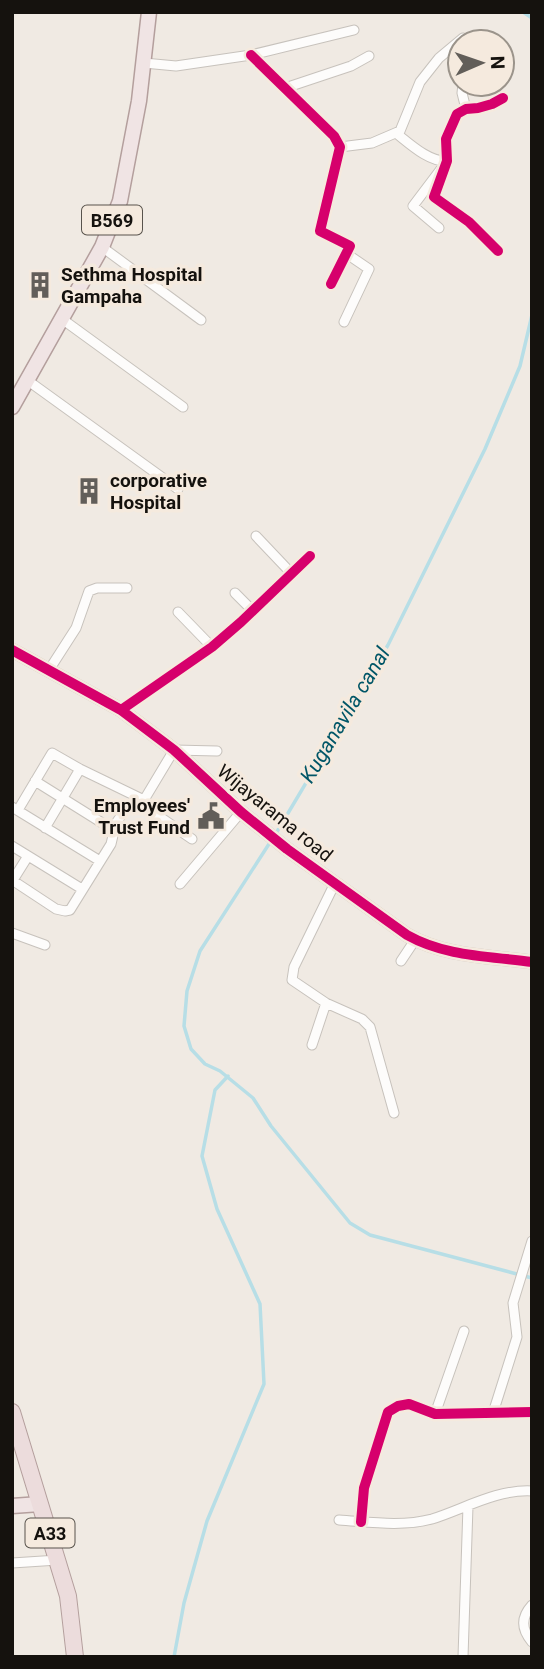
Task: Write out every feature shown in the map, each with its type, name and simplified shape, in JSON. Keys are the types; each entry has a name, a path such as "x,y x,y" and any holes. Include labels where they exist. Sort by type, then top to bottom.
{"highway":[{"name":"A33","path":"12,1412 68,1596 75,1657"}],"main road":[{"name":"B569","path":"12,407 102,247 120,201 144,63 149,12"},
{"path":"12,1506 40,1504"}],"street":[{"path":"144,63 176,66 251,55 354,30"},
{"path":"340,147 372,143 400,131 420,82 446,52"},
{"path":"251,55 334,136 340,147 320,230 350,246 331,284"},
{"path":"285,88 351,66 369,56"},
{"path":"463,98 466,109"},
{"path":"498,251 469,222 434,197 447,161 446,139 457,114 501,98"},
{"path":"396,133 421,152 442,162 447,161"},
{"path":"439,228 414,206 447,161"},
{"path":"102,247 201,320"},
{"path":"344,322 369,269 346,254"},
{"path":"62,319 183,407"},
{"path":"27,380 178,489"},
{"path":"256,536 292,574"},
{"path":"121,710 212,647 310,556"},
{"path":"49,670 76,628 89,591 97,588 127,588"},
{"path":"234,593 253,611"},
{"path":"178,612 212,647"},
{"name":"Wijayarama road","path":"12,650 121,710 174,750 240,812 415,940 457,954 532,962"},
{"path":"192,839 144,806 144,800 174,750 217,751"},
{"path":"100,861 15,809 52,753 144,800"},
{"path":"45,828 80,769"},
{"path":"35,781 115,831"},
{"path":"28,856 13,880 56,909 70,909 100,861 115,831 116,823 127,807 144,800"},
{"path":"180,884 240,812"},
{"path":"12,846 82,889"},
{"path":"335,883 294,967 292,980 326,1003 362,1019 370,1027 394,1113"},
{"path":"12,933 45,945"},
{"path":"401,961 415,940"},
{"path":"312,1045 326,1003"},
{"path":"494,1413 517,1337 513,1303 532,1241"},
{"path":"435,1414 464,1331"},
{"path":"361,1522 364,1488 388,1412 409,1404 435,1414 532,1412"},
{"path":"339,1520 395,1524 418,1521 494,1497 532,1492"},
{"path":"463,1657 468,1506"},
{"path":"12,1563 58,1560"},
{"path":"532,1605 524,1614 523,1626 526,1636 532,1642"}],"waterway":[{"path":"523,12 532,18"},
{"name":"Kuganavila canal","path":"532,315 520,366 485,449 388,645 278,830 200,951 187,991 184,1026 191,1049 205,1064 220,1071 253,1098 271,1126 350,1223 370,1235 532,1278"},
{"path":"174,1657 184,1603 207,1521 264,1384 260,1304 217,1209 202,1156 215,1090 228,1076"}],"cycle path":[{"path":"251,55 334,136 340,147 320,231 350,246 331,284"},
{"path":"498,251 469,222 434,197 447,161 446,139 457,114 503,98"},
{"path":"121,710 212,647 310,556"},
{"path":"12,650 121,710 174,750 241,812 287,849 407,935 452,952 532,962"},
{"path":"361,1522 364,1488 388,1412 409,1404 435,1414 532,1412"}],"place":[{"name":"Sethma Hospital Gampaha","path":"40,285"},
{"name":"corporative Hospital","path":"89,491"},
{"name":"Employees' Trust Fund","path":"211,816"}]}
